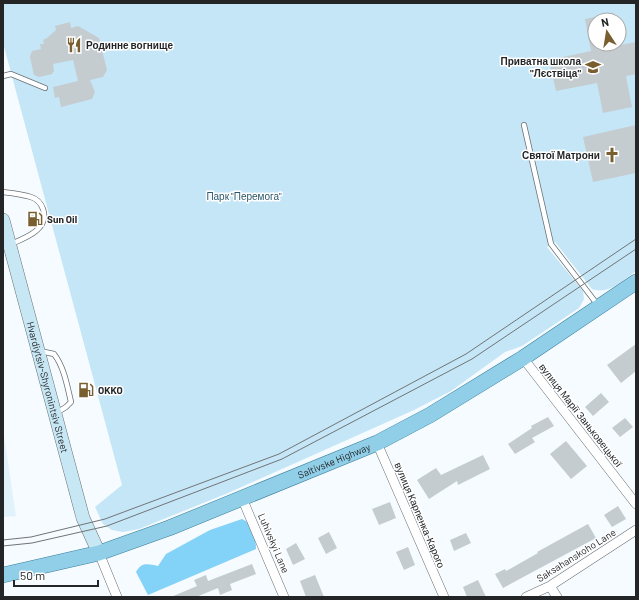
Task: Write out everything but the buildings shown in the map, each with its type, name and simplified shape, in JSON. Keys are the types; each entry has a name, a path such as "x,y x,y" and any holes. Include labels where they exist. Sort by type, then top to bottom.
{"main road":[{"name":"Hvardiytsiv-Shyronintsiv Street","path":"3,220 83,518 99,553"},
{"name":"Saltivske Highway","path":"3,575 99,553 242,498 377,443 430,415 523,358 636,282"}],"street":[{"name":"вулиця Марії Заньковецької","path":"523,358 636,504"},
{"name":"вулиця Карпенка-Карого","path":"377,443 444,597"},
{"name":"Luhivskyi Lane","path":"242,498 284,597"},
{"name":"Saksahanskoho Lane","path":"526,597 550,586 636,530"},
{"path":"99,553 117,597"},
{"path":"550,586 557,597"}],"lane":[{"path":"3,76 11,74 45,88"},
{"path":"524,125 551,244 599,306"},
{"path":"3,192 26,195 36,199 43,208 44,214 44,219 38,229 10,245"},
{"path":"38,351 54,354 60,362 67,386 71,402 66,408 54,413"}],"shaded area":[{"path":"3,429 16,516 3,517"},
{"path":"242,519 249,524 251,528 256,549 148,595 136,572 140,567 148,564 158,566 166,554 210,530"}],"green space":[{"name":"Парк \"Перемога\"","path":"3,3 636,3 636,271 610,289 592,289 555,242 547,247 583,291 584,299 579,308 522,346 505,352 451,391 414,410 228,493 139,529 123,532 112,530 103,524 95,507 122,485 3,43"}],"tram line":[{"path":"3,540 31,537 105,519 279,454 466,354 636,239"},
{"path":"3,546 32,543 107,526 282,459 472,359 636,249"}],"place":[{"name":"Родинне вогнище","path":"74,45"},
{"name":"Приватна школа \"Лєствіца\"","path":"593,67"},
{"name":"Святої Матрони","path":"612,155"},
{"name":"Sun Oil","path":"35,219"},
{"name":"OKKO","path":"86,390"}]}
